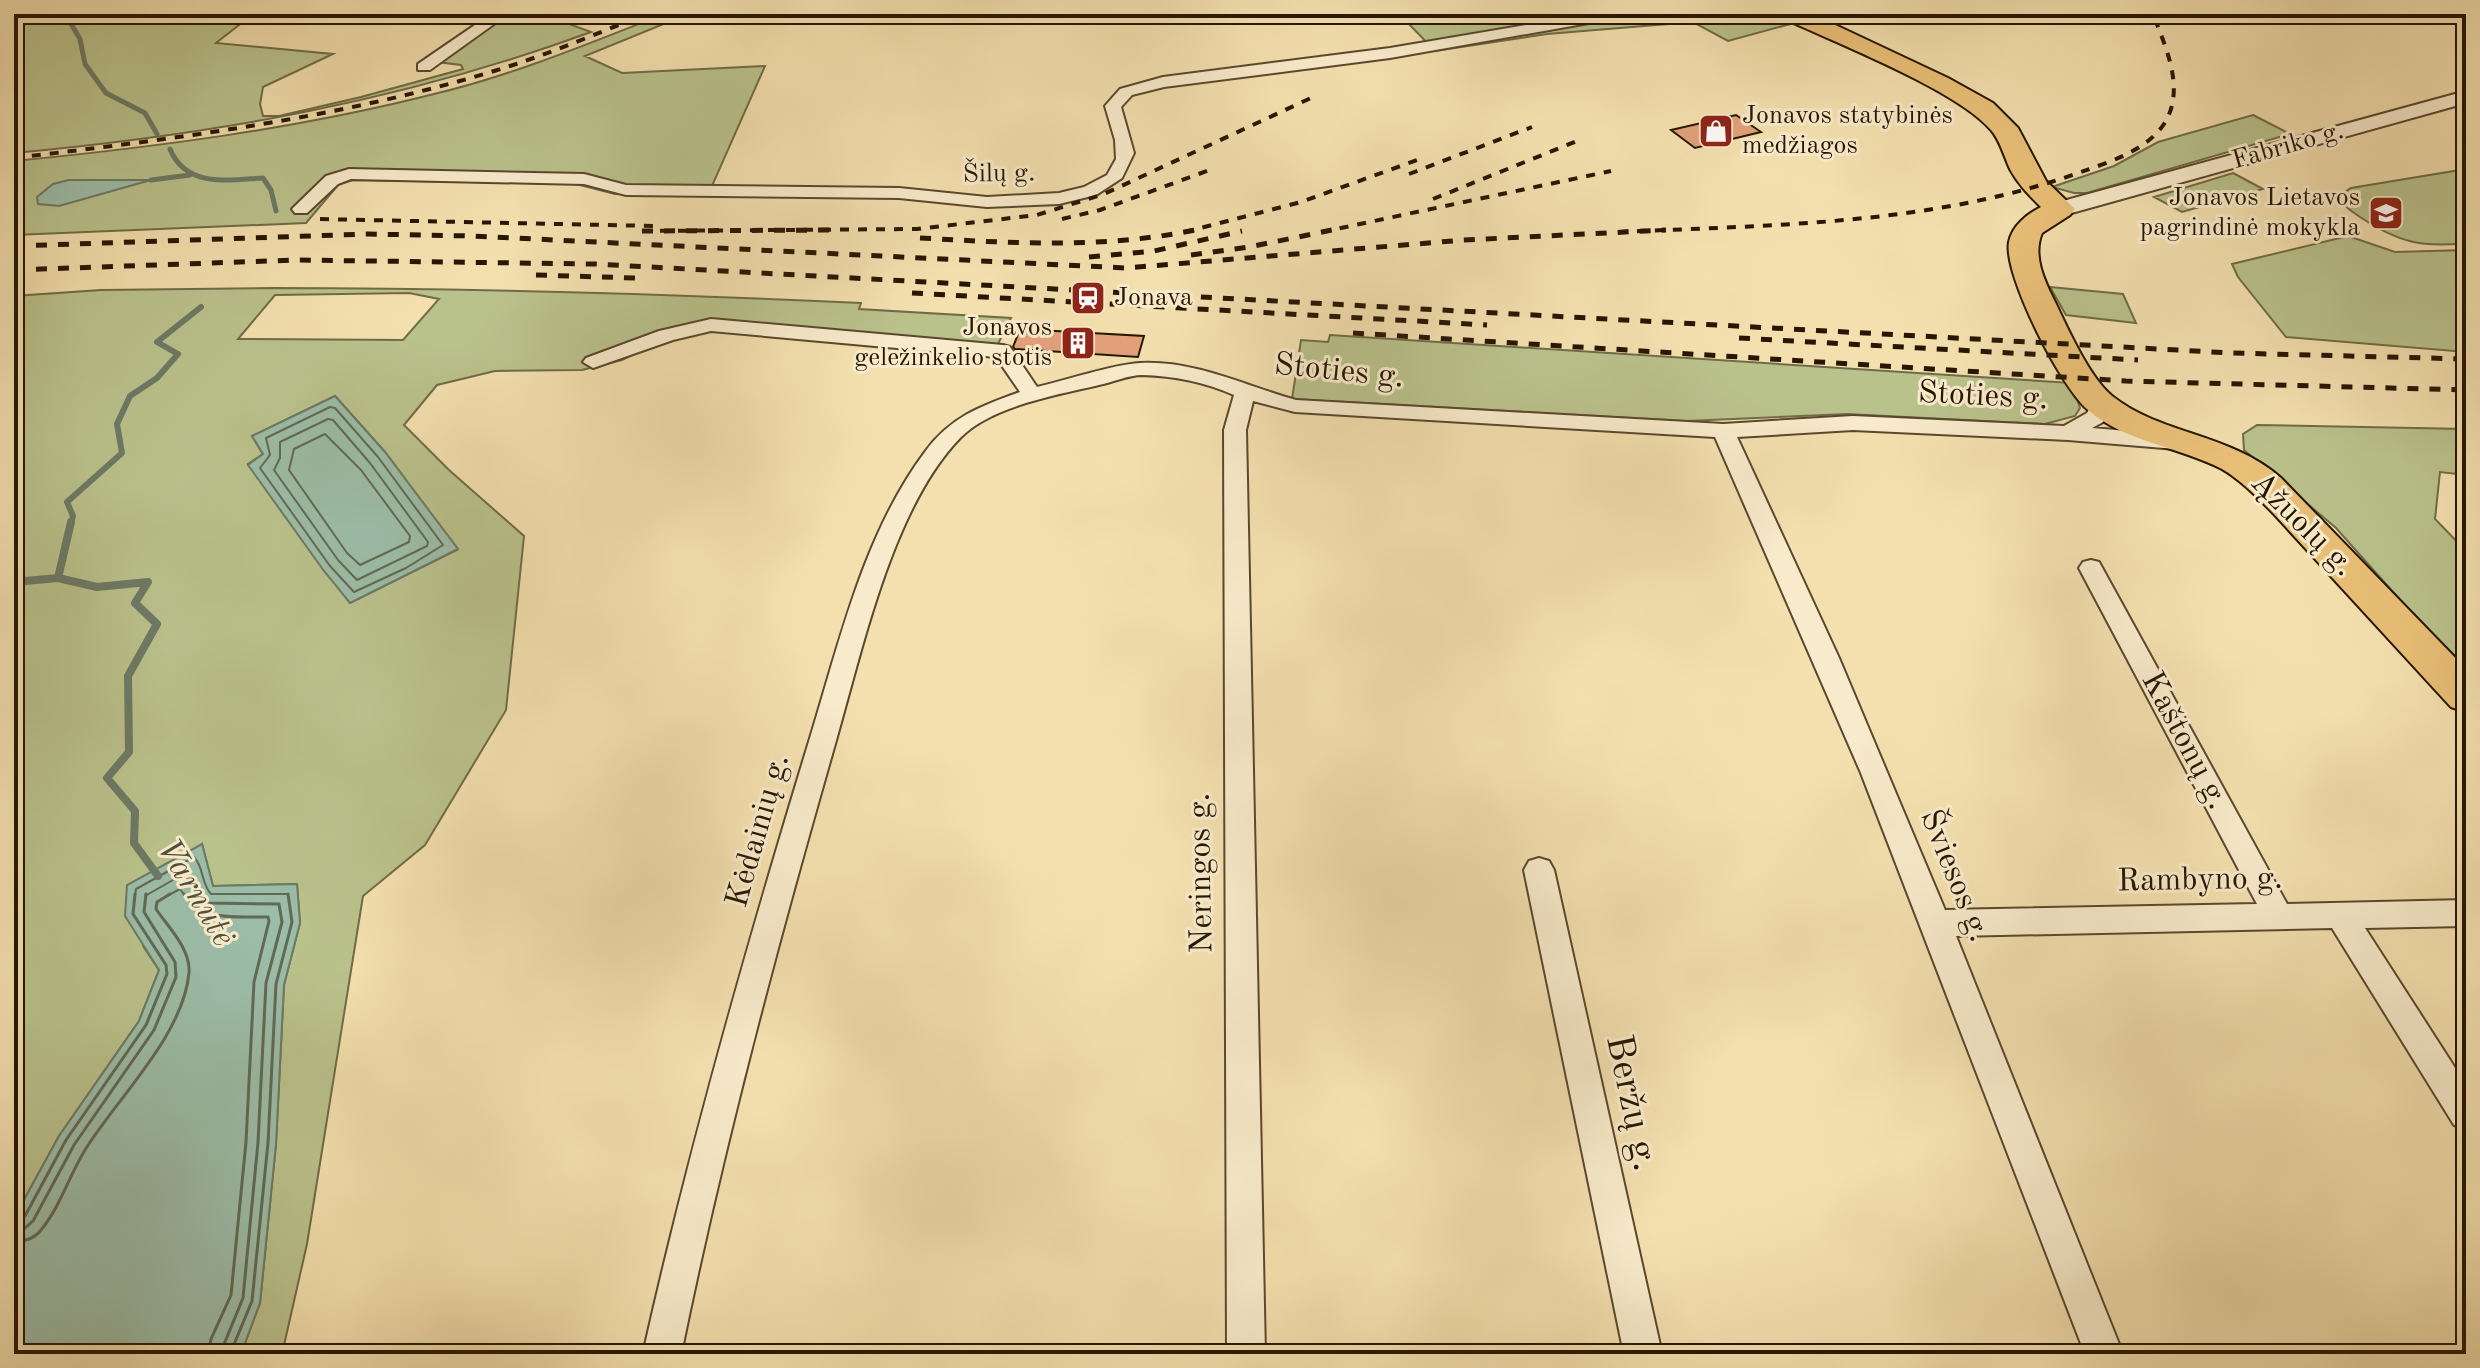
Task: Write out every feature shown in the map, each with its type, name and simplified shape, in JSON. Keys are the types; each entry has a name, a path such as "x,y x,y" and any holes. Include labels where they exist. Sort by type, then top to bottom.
{"main road":[{"path":"1793,14 1939,83 1984,109 2005,128 2036,187 2060,209"},
{"name":"Fabriko g.","path":"2060,209 2032,226 2025,238 2024,261 2080,378 2102,405"},
{"name":"Ąžuolų g.","path":"2102,405 2238,463 2286,504 2466,696"}],"street":[{"path":"424,67 501,14"},
{"name":"Šilų g.","path":"301,209 332,180 349,174 584,179 626,190 899,193 934,200 1014,204 1061,198 1100,187 1119,173 1126,156 1113,106 1126,92 1163,82 1390,53 1617,14"},
{"name":"Fabriko g.","path":"2060,209 2466,97"},
{"path":"593,362 632,351 667,334 711,325 1003,351 1032,395"},
{"name":"Stoties g.","path":"1032,395 1140,369 1211,377 1245,392 1295,406 1723,431 1853,423 2068,433 2195,443"},
{"name":"Neringos g.","path":"1245,392 1235,430 1246,1354"},
{"name":"Kėdainių g.","path":"662,1354 678,1277 757,964 888,533 912,487 952,432 978,416 1032,395"},
{"name":"Stoties g.","path":"2068,433 2095,417 2102,405"},
{"name":"Šviesos g.","path":"1723,431 1773,536 1936,923 2104,1354"},
{"name":"Kaštonų g.","path":"2091,568 2278,915"},
{"name":"Beržų g.","path":"1539,870 1643,1354"},
{"path":"2339,913 2466,1114"},
{"name":"Rambyno g.","path":"1936,923 2466,913"}],"green space":[{"path":"14,14 253,14 216,43 333,54 263,87 260,104 263,116 279,116 361,97 463,69 461,65 429,61 497,14 542,14 591,32 449,78 307,112 163,136 14,153"},
{"path":"664,14 688,14 585,56 622,73 765,66 708,195 615,194 576,184 353,180 338,185 306,223 14,235 14,161 226,135 382,106 521,68"},
{"path":"1438,14 1772,14 1794,23 1728,41 1693,22 1547,34 1435,51 1404,19"},
{"path":"2253,115 2290,134 2087,193 2052,187 2114,166 2158,142"},
{"path":"2466,169 2466,243 2436,245 2398,238 2353,212 2342,198 2342,194 2351,188"},
{"path":"2233,173 2263,189 2182,212 2154,197"},
{"path":"2348,236 2395,252 2466,250 2466,352 2286,337 2238,277 2232,264"},
{"path":"2050,287 2123,294 2136,323 2066,315"},
{"path":"347,288 641,294 861,303 859,309 1011,318 994,352 718,329 673,335 622,360 582,370 495,371 437,385 404,425 449,470 524,536 506,710 425,845 363,896 307,1244 282,1354 236,1354 245,1343 260,1303 276,1144 284,985 300,923 297,884 213,886 202,844 143,946 159,970 139,1021 59,1136 14,1218 14,296 101,290","holes":["409,293 439,299 403,340 238,339 275,295","335,396 385,452 457,550 350,603 248,464 263,454 252,436"]},
{"path":"1330,335 2072,383 2080,408 2075,416 2045,424 1847,414 1686,421 1292,399 1301,340 1328,342"},
{"path":"2257,425 2466,429 2466,475 2440,472 2435,519 2466,551 2466,668 2336,528 2244,450 2243,434"}],"water":[{"path":"69,180 151,180 59,206 38,204 37,197 53,184"},
{"path":"335,396 385,452 458,549 350,603 248,465 263,454 252,436"},
{"path":"202,844 213,886 297,884 300,923 284,985 276,1144 260,1303 245,1343 236,1354 14,1354 14,1218 59,1136 139,1021 159,970 125,916 127,885"}],"building":[{"name":"Jonavos statybinės medžiagos","path":"1736,115 1761,132 1695,148 1671,130"},
{"name":"Jonavos geležinkelio stotis","path":"1020,329 1144,336 1138,357 1015,349 1013,347"}],"waterway":[{"name":"Varnutė","path":"41,14 70,22 80,39 85,64 106,93 145,113 157,134"},
{"name":"Varnutė","path":"170,149 177,162 197,176 222,180 263,178 271,190 276,211"},
{"path":"151,180 190,175"},
{"name":"Varnutė","path":"71,524 73,516 67,502 122,453 117,424 130,396 157,378 178,354 157,342 201,307"},
{"name":"Varnutė","path":"58,578 71,522"},
{"path":"14,582 58,578"},
{"name":"Varnutė","path":"58,578 97,587 148,582 135,603 157,624 128,676 129,752 107,778 135,811 134,843 158,876"}],"railway":[{"path":"14,158 202,134 388,99 510,66 647,14"},
{"path":"1619,232 1794,224 1911,212 2025,190 2115,160 2156,133 2170,111 2174,83 2172,69 2153,14"},
{"path":"835,230 642,231 917,229 1037,215 1104,194 1311,98"},
{"path":"1409,174 1532,127"},
{"path":"1433,199 1577,141"},
{"path":"1188,231 1301,202 1420,159"},
{"path":"1062,219 1100,210 1215,168"},
{"path":"1322,232 1611,171"},
{"path":"320,219 653,226"},
{"path":"1188,231 1195,230"},
{"path":"1191,255 1332,230"},
{"path":"14,246 368,234 473,236 1126,268 1464,240 1666,230"},
{"path":"920,238 1024,243 1092,242 1188,231"},
{"path":"1089,257 1154,251 1242,231"},
{"path":"14,270 297,260 595,264 2232,353 2466,359"},
{"path":"536,275 636,278"},
{"path":"912,293 1487,325"},
{"path":"1353,333 2126,381 2466,390"},
{"path":"1739,338 2138,360"}],"place":[{"name":"Jonavos statybinės medžiagos","path":"1716,131"},
{"name":"Jonavos Lietavos pagrindinė mokykla","path":"2386,213"},
{"name":"Jonava","path":"1088,298"},
{"name":"Jonavos geležinkelio stotis","path":"1078,343"}]}
